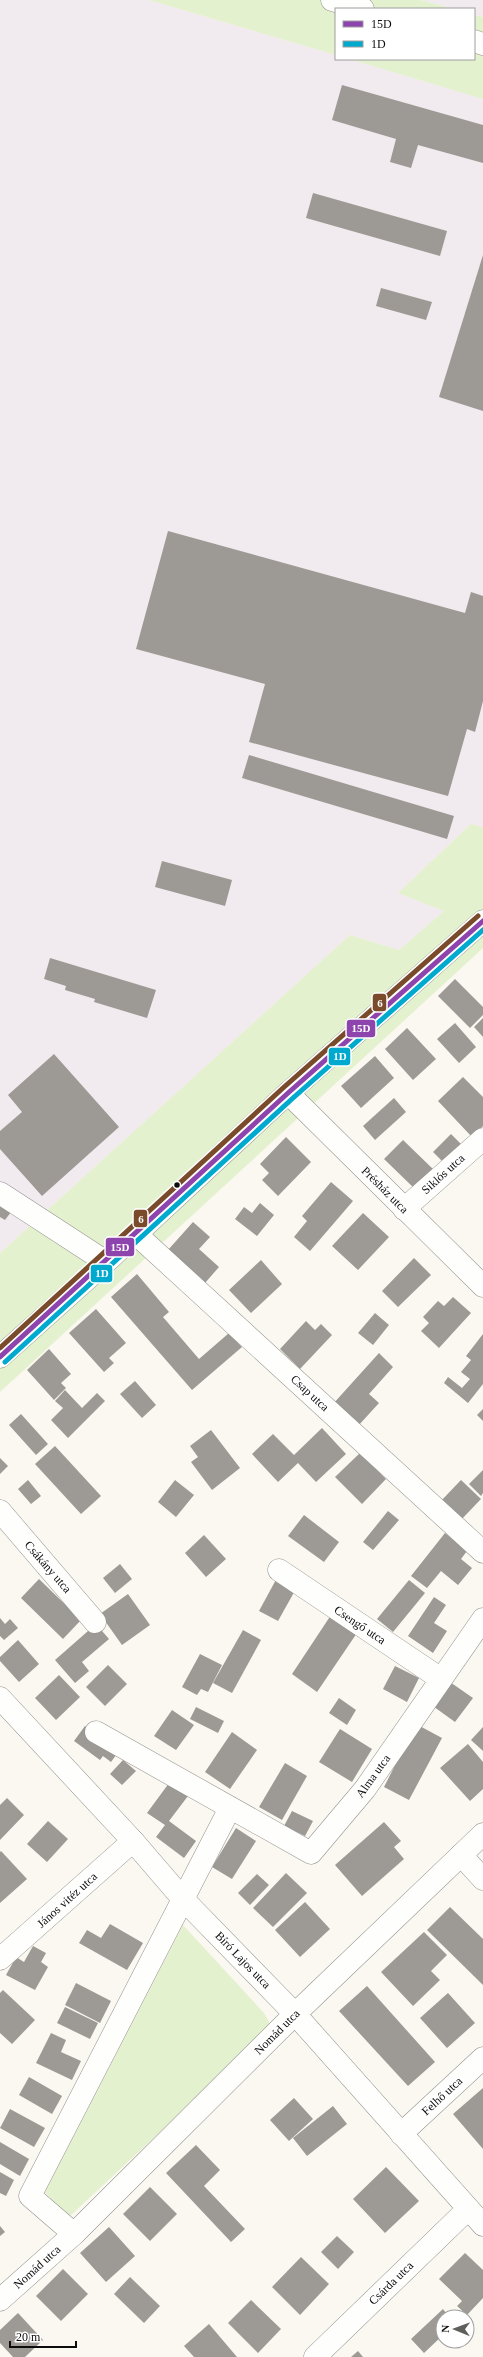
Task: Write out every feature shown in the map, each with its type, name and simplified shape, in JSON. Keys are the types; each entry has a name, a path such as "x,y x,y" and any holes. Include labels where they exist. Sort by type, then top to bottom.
{"street":[{"path":"332,0 360,8"},
{"path":"0,1357 106,1262 288,1093 483,921"},
{"name":"Présház utca","path":"288,1093 404,1210 483,1286"},
{"name":"Siklós utca","path":"404,1210 483,1139"},
{"path":"0,1193 106,1262"},
{"name":"Csap utca","path":"136,1234 483,1552"},
{"name":"Csákány utca","path":"0,1511 95,1622"},
{"name":"Csengő utca","path":"279,1570 441,1679"},
{"name":"Alma utca","path":"96,1732 311,1853 365,1789 441,1679 479,1633"},
{"name":"Bíró Lajos utca","path":"0,1698 133,1841 182,1898 295,2014 483,2225"},
{"path":"74,2234 30,2196 182,1898 230,1808"},
{"name":"Nomád utca","path":"0,2300 74,2234 295,2014 483,1834"},
{"name":"János vitéz utca","path":"0,1959 133,1841"},
{"path":"461,1855 483,1879"},
{"name":"Felhő utca","path":"401,2134 483,2058"},
{"name":"Csárda utca","path":"315,2357 468,2209"}],"shaded area":[{"path":"0,0 149,0 335,55 335,60 352,60 483,99 483,827 471,824 398,893 444,911 399,950 350,935 0,1253"},
{"path":"421,0 483,0 483,17 475,15 475,8 449,8"}],"green space":[{"path":"149,0 421,0 449,8 335,8 335,55"},
{"path":"475,15 483,17 483,99 352,60 475,60"},
{"path":"471,824 483,827 483,948 0,1392 0,1253 350,935 399,950 444,911 398,893"},
{"path":"183,1925 264,2013 272,2027 68,2218 45,2192"}],"building":[{"path":"342,85 483,125 483,163 418,145 411,168 390,162 396,139 332,120"},
{"path":"313,193 447,231 440,256 306,218"},
{"path":"483,255 483,411 439,397"},
{"path":"381,288 432,302 426,320 376,306"},
{"path":"168,531 465,613 471,592 483,596 483,701 475,732 467,729 448,796 249,742 265,684 136,649"},
{"path":"249,755 454,816 447,839 242,778"},
{"path":"162,861 232,880 225,906 155,887"},
{"path":"50,958 156,990 147,1018 94,1002 95,999 65,990 66,986 44,979"},
{"path":"455,979 483,1007 483,1015 470,1028 438,996"},
{"path":"483,1018 483,1037 474,1027"},
{"path":"455,1023 476,1047 459,1063 437,1039"},
{"path":"407,1028 436,1059 413,1080 385,1049"},
{"path":"54,1054 119,1127 42,1196 0,1149 0,1131 22,1112 8,1095"},
{"path":"375,1056 394,1078 361,1108 341,1086"},
{"path":"463,1077 483,1097 483,1126 472,1137 438,1101"},
{"path":"394,1098 406,1112 375,1140 363,1126"},
{"path":"451,1134 463,1146 445,1164 433,1152"},
{"path":"286,1137 311,1162 278,1196 262,1180 269,1173 260,1164"},
{"path":"403,1140 434,1170 416,1190 384,1159"},
{"path":"331,1182 353,1201 310,1251 294,1237 307,1221 302,1216"},
{"path":"0,1198 14,1208 5,1220 0,1217"},
{"path":"260,1203 274,1215 257,1236 235,1219 244,1207 252,1213"},
{"path":"363,1213 389,1237 358,1270 332,1246"},
{"path":"193,1222 210,1237 199,1249 219,1267 205,1283 168,1250"},
{"path":"414,1258 431,1275 398,1307 382,1291"},
{"path":"261,1260 282,1284 251,1313 229,1290"},
{"path":"137,1274 169,1312 163,1317 199,1359 229,1333 242,1347 192,1390 111,1297"},
{"path":"453,1297 471,1313 439,1348 421,1331 429,1323 423,1317 438,1301 444,1306"},
{"path":"96,1309 126,1343 109,1358 114,1363 104,1372 69,1333"},
{"path":"375,1313 389,1325 373,1345 358,1333"},
{"path":"306,1321 315,1330 321,1324 332,1335 300,1369 280,1349"},
{"path":"483,1334 483,1384 468,1403 444,1383 448,1377 462,1388 470,1379 461,1372 471,1360 466,1356"},
{"path":"49,1349 71,1374 61,1383 66,1388 54,1400 27,1370"},
{"path":"379,1353 393,1367 369,1394 379,1403 358,1426 333,1404"},
{"path":"135,1381 156,1405 142,1418 120,1394"},
{"path":"65,1390 82,1408 97,1393 105,1401 68,1438 51,1420 63,1408 55,1401"},
{"path":"483,1409 483,1421 477,1415"},
{"path":"21,1414 48,1444 36,1455 9,1425"},
{"path":"322,1428 346,1454 316,1482 298,1463 278,1482 252,1454 273,1434 294,1455"},
{"path":"211,1430 240,1468 212,1490 191,1462 198,1457 190,1446"},
{"path":"55,1446 101,1496 81,1514 35,1464"},
{"path":"360,1453 386,1479 362,1504 335,1477"},
{"path":"0,1458 8,1466 0,1474"},
{"path":"483,1470 483,1493 481,1496 469,1484"},
{"path":"28,1480 41,1496 31,1504 18,1489"},
{"path":"175,1480 194,1495 176,1517 158,1502"},
{"path":"461,1480 481,1499 459,1522 440,1502"},
{"path":"388,1511 399,1520 373,1550 363,1542"},
{"path":"304,1515 339,1542 324,1562 288,1536"},
{"path":"445,1533 467,1551 461,1559 472,1568 458,1585 441,1571 427,1588 411,1576"},
{"path":"204,1535 226,1559 206,1577 185,1553"},
{"path":"120,1564 132,1579 115,1593 103,1578"},
{"path":"278,1576 297,1587 278,1621 259,1611"},
{"path":"39,1579 81,1620 63,1639 21,1598"},
{"path":"409,1580 425,1593 393,1632 377,1619"},
{"path":"128,1594 150,1625 122,1645 100,1614"},
{"path":"434,1597 446,1605 434,1623 447,1631 433,1653 408,1636"},
{"path":"333,1612 359,1630 317,1692 292,1674"},
{"path":"0,1618 5,1624 10,1619 18,1628 4,1640 0,1636"},
{"path":"96,1624 109,1639 82,1662 89,1671 75,1683 55,1660"},
{"path":"243,1630 261,1640 232,1693 213,1683"},
{"path":"18,1640 39,1664 19,1682 0,1661 0,1657"},
{"path":"200,1654 222,1665 208,1692 201,1689 197,1695 182,1687"},
{"path":"108,1665 127,1684 105,1706 86,1687"},
{"path":"395,1666 419,1678 407,1702 383,1689"},
{"path":"59,1675 80,1697 56,1720 35,1698"},
{"path":"447,1680 473,1698 455,1722 430,1704"},
{"path":"339,1698 356,1710 347,1725 329,1713"},
{"path":"196,1707 224,1721 218,1733 190,1719"},
{"path":"172,1710 194,1725 176,1750 154,1736"},
{"path":"416,1724 442,1738 409,1800 384,1787"},
{"path":"85,1726 119,1751 111,1762 103,1756 100,1760 74,1741"},
{"path":"483,1727 483,1751 471,1740"},
{"path":"340,1729 372,1749 352,1782 319,1762"},
{"path":"232,1732 257,1750 230,1789 205,1772"},
{"path":"468,1744 483,1762 483,1789 470,1801 440,1768"},
{"path":"123,1760 136,1771 122,1785 110,1774"},
{"path":"285,1763 307,1776 282,1820 259,1807"},
{"path":"172,1779 191,1792 169,1821 196,1841 184,1858 156,1837 165,1825 147,1813"},
{"path":"7,1798 24,1815 0,1840 0,1805"},
{"path":"292,1811 313,1821 305,1836 284,1826"},
{"path":"48,1821 68,1839 47,1862 27,1844"},
{"path":"384,1822 401,1841 394,1847 404,1859 362,1896 335,1865"},
{"path":"236,1828 256,1841 232,1879 212,1867"},
{"path":"1,1851 27,1879 0,1903 0,1852"},
{"path":"286,1873 307,1893 273,1927 253,1908"},
{"path":"257,1874 269,1885 250,1905 238,1893"},
{"path":"305,1902 330,1929 300,1957 275,1930"},
{"path":"450,1907 483,1939 483,1985 427,1930"},
{"path":"110,1924 143,1943 127,1970 79,1943 87,1930 101,1938"},
{"path":"424,1932 447,1955 431,1971 440,1980 413,2006 381,1972"},
{"path":"33,1946 46,1953 41,1962 48,1967 35,1990 6,1975 16,1957 24,1962"},
{"path":"76,1983 111,2001 100,2023 65,2005"},
{"path":"367,1986 435,2062 408,2086 339,2011"},
{"path":"3,1990 35,2020 12,2044 0,2033 0,1993"},
{"path":"448,1993 475,2023 447,2048 420,2018"},
{"path":"65,2007 98,2023 90,2039 57,2023"},
{"path":"51,2033 66,2040 61,2052 81,2061 72,2080 36,2063"},
{"path":"29,2077 62,2096 52,2114 19,2095"},
{"path":"483,2088 483,2149 453,2114"},
{"path":"294,2098 313,2119 289,2141 270,2120"},
{"path":"333,2106 347,2124 307,2156 293,2138"},
{"path":"10,2109 45,2128 34,2147 0,2128"},
{"path":"0,2142 29,2159 20,2176 0,2164"},
{"path":"196,2145 220,2170 204,2186 245,2229 231,2242 166,2173"},
{"path":"386,2167 419,2201 385,2233 353,2199"},
{"path":"0,2172 14,2180 6,2196 0,2193"},
{"path":"150,2187 177,2214 150,2241 123,2214"},
{"path":"0,2226 5,2232 0,2236"},
{"path":"109,2227 135,2256 106,2282 80,2253"},
{"path":"337,2236 354,2252 338,2269 321,2252"},
{"path":"465,2253 483,2270 483,2298 473,2309 460,2309 457,2306 462,2301 439,2279"},
{"path":"301,2257 329,2284 300,2315 272,2287"},
{"path":"63,2269 88,2294 61,2321 36,2296"},
{"path":"130,2277 160,2306 144,2323 114,2294"},
{"path":"251,2300 281,2329 258,2353 228,2323"},
{"path":"18,2313 43,2340 25,2357 13,2357 0,2343 0,2330"},
{"path":"435,2316 435,2343 424,2353 411,2339"},
{"path":"209,2324 237,2357 194,2357 184,2346"},
{"path":"358,2351 363,2357 351,2357"}],"transit line":[{"name":"6","path":"0,1348 283,1088 478,916"},
{"name":"15D","path":"0,1357 288,1093 483,921"},
{"name":"1D","path":"5,1362 293,1098 483,930"}]}
